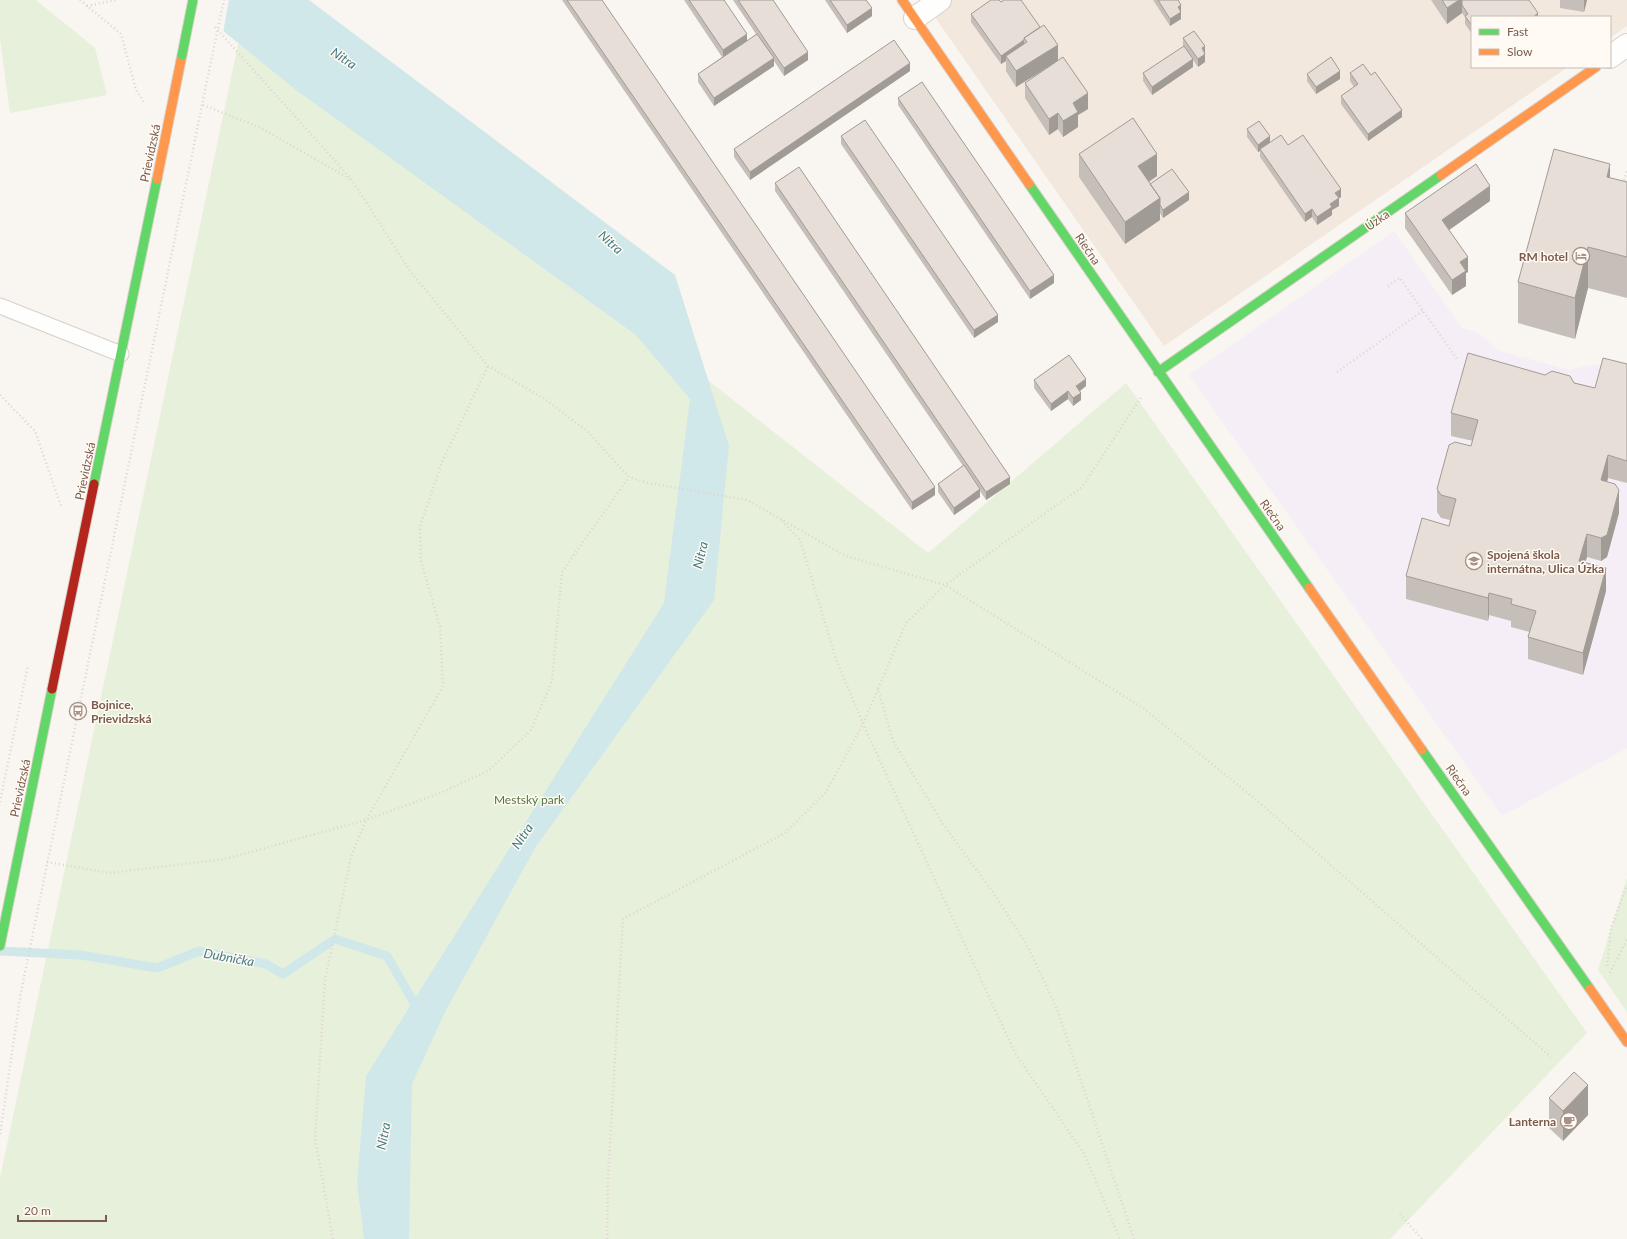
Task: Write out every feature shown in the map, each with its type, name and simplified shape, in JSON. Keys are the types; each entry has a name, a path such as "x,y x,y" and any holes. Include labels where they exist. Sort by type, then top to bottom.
{"street":[{"name":"Prievidzská","path":"0,946 193,0"},
{"name":"Riečna","path":"902,0 1158,372 1627,1042"},
{"path":"915,18 940,0"},
{"path":"1611,56 1627,45"},
{"name":"Úzka","path":"1158,372 1595,68"}],"lane":[{"path":"0,306 121,354"}],"path":[{"path":"80,0 121,34 136,90 144,102"},
{"path":"86,6 116,0"},
{"path":"0,1134 21,992 224,0"},
{"path":"211,24 217,28 352,180 410,271 488,366 545,400 587,431 629,477 649,483 747,500 846,556 945,585 1142,708 1255,799 1551,1057"},
{"path":"173,97 203,106 261,128 352,180"},
{"path":"1621,190 1627,170"},
{"path":"1388,286 1400,278 1457,359"},
{"path":"1337,372 1423,311"},
{"path":"333,1239 315,1138 325,980 351,857 366,820 444,686 440,627 420,561 420,526 442,462 488,366"},
{"path":"607,1239 608,1178 623,919 784,833 826,792 863,724 906,623 945,585 1082,487 1158,372"},
{"path":"0,395 35,431 61,506"},
{"path":"47,862 110,873 225,859 366,820 440,793 488,771 531,730 552,681 562,572 629,477"},
{"path":"780,519 800,540 836,659 863,724 1015,1054 1085,1155 1120,1239"},
{"path":"878,688 893,741 943,824 995,894 1028,947 1057,1009 1134,1239"},
{"path":"1627,885 1611,928 1607,976 1627,939"},
{"path":"1400,1214 1422,1239"}],"shaded area":[{"path":"923,0 1627,0 1627,26 1611,37 1611,16 1471,16 1471,68 1567,68 1164,346"},
{"name":"Spojená škola internátna, Ulica Úzka","path":"1394,231 1462,328 1477,332 1500,351 1569,370 1595,364 1627,372 1627,748 1502,816 1189,375"}],"green space":[{"path":"0,0 36,0 95,48 107,95 10,113 0,39"},
{"name":"Mestský park","path":"244,16 928,553 1126,383 1587,1033 1390,1239 0,1239 0,1178"},
{"path":"1627,878 1627,1012 1598,970"}],"water":[{"name":"Nitra","path":"185,0 309,0 675,275 729,446 714,600 535,848 444,1014 412,1084 409,1239 364,1239 357,1182 366,1076 664,603 690,399 636,335 296,90"}],"pier":[{"path":"183,0 229,0 223,33 183,2"}],"building":[{"path":"567,0 602,0 935,487 912,502"},
{"path":"689,0 724,0 747,34 723,50"},
{"path":"738,0 773,0 808,52 784,68"},
{"path":"830,0 866,0 872,8 847,25"},
{"path":"991,0 999,0 1001,2 1004,0 1021,0 1040,27 1001,56 971,14"},
{"path":"1158,0 1178,0 1181,5 1178,7 1181,12 1170,19"},
{"path":"1442,0 1459,0 1447,8"},
{"path":"1462,0 1529,0 1538,13 1534,16 1471,16 1471,25 1465,16 1468,14 1462,5"},
{"path":"1044,25 1058,45 1016,71 1006,56 1027,42 1024,38"},
{"path":"1194,31 1205,46 1202,48 1205,54 1198,59 1183,38"},
{"path":"757,34 774,58 714,98 698,74"},
{"path":"894,40 910,63 750,172 734,149"},
{"path":"1184,46 1193,59 1152,87 1143,73"},
{"path":"1063,57 1088,93 1073,103 1078,112 1063,121 1058,113 1049,119 1025,83"},
{"path":"1331,57 1340,71 1316,87 1307,74"},
{"path":"1363,64 1371,75 1375,72 1402,110 1368,134 1341,96 1358,84 1350,73"},
{"path":"922,82 1054,275 1030,291 898,98"},
{"path":"1133,118 1157,154 1138,166 1160,198 1125,222 1079,154"},
{"path":"865,120 998,315 974,330 841,136"},
{"path":"1259,121 1270,136 1258,145 1247,129"},
{"path":"1281,135 1288,145 1303,135 1341,189 1335,193 1339,198 1330,204 1332,207 1317,217 1312,209 1305,214 1260,149"},
{"path":"1554,149 1610,164 1607,177 1627,182 1627,257 1588,247 1575,298 1518,282"},
{"path":"1476,164 1490,186 1442,220 1468,257 1460,262 1466,271 1452,280 1405,213"},
{"path":"799,167 1010,477 986,492 775,183"},
{"path":"1172,169 1189,192 1163,210 1160,205 1160,198 1150,184"},
{"path":"1468,353 1545,375 1552,371 1570,376 1574,383 1595,388 1603,358 1627,364 1627,461 1608,455 1601,480 1615,484 1619,490 1607,535 1601,538 1587,534 1579,561 1606,568 1583,653 1528,637 1536,611 1511,604 1512,599 1489,593 1488,598 1406,576 1422,518 1449,526 1456,499 1441,495 1437,489 1449,445 1455,442 1471,446 1478,420 1451,413"},
{"path":"1069,355 1086,379 1076,386 1081,393 1073,398 1068,391 1051,404 1034,380"},
{"path":"964,465 980,489 954,508 938,484"},
{"path":"1574,1072 1588,1085 1563,1111 1549,1098"}],"waterway":[{"name":"Dubnička","path":"0,951 81,955 157,968 199,951 266,964 283,974 335,939 387,956 417,1008"}],"traffic: fast":[{"path":"182,55 193,0"},
{"path":"1158,372 1441,175"},
{"path":"94,484 157,179"},
{"path":"1029,184 1309,588"},
{"path":"0,946 52,689"},
{"path":"1422,750 1590,989"}],"traffic: slow":[{"path":"902,0 1029,184"},
{"path":"157,179 182,55"},
{"path":"1441,175 1595,68"},
{"path":"1309,588 1422,750"},
{"path":"1590,989 1627,1042"}],"traffic: jam":[{"path":"52,689 94,484"}],"place":[{"name":"RM hotel","path":"1581,256"},
{"name":"Spojená škola internátna, Ulica Úzka","path":"1474,561"},
{"name":"Bojnice, Prievidzská","path":"78,711"},
{"name":"Lanterna","path":"1569,1121"}]}
